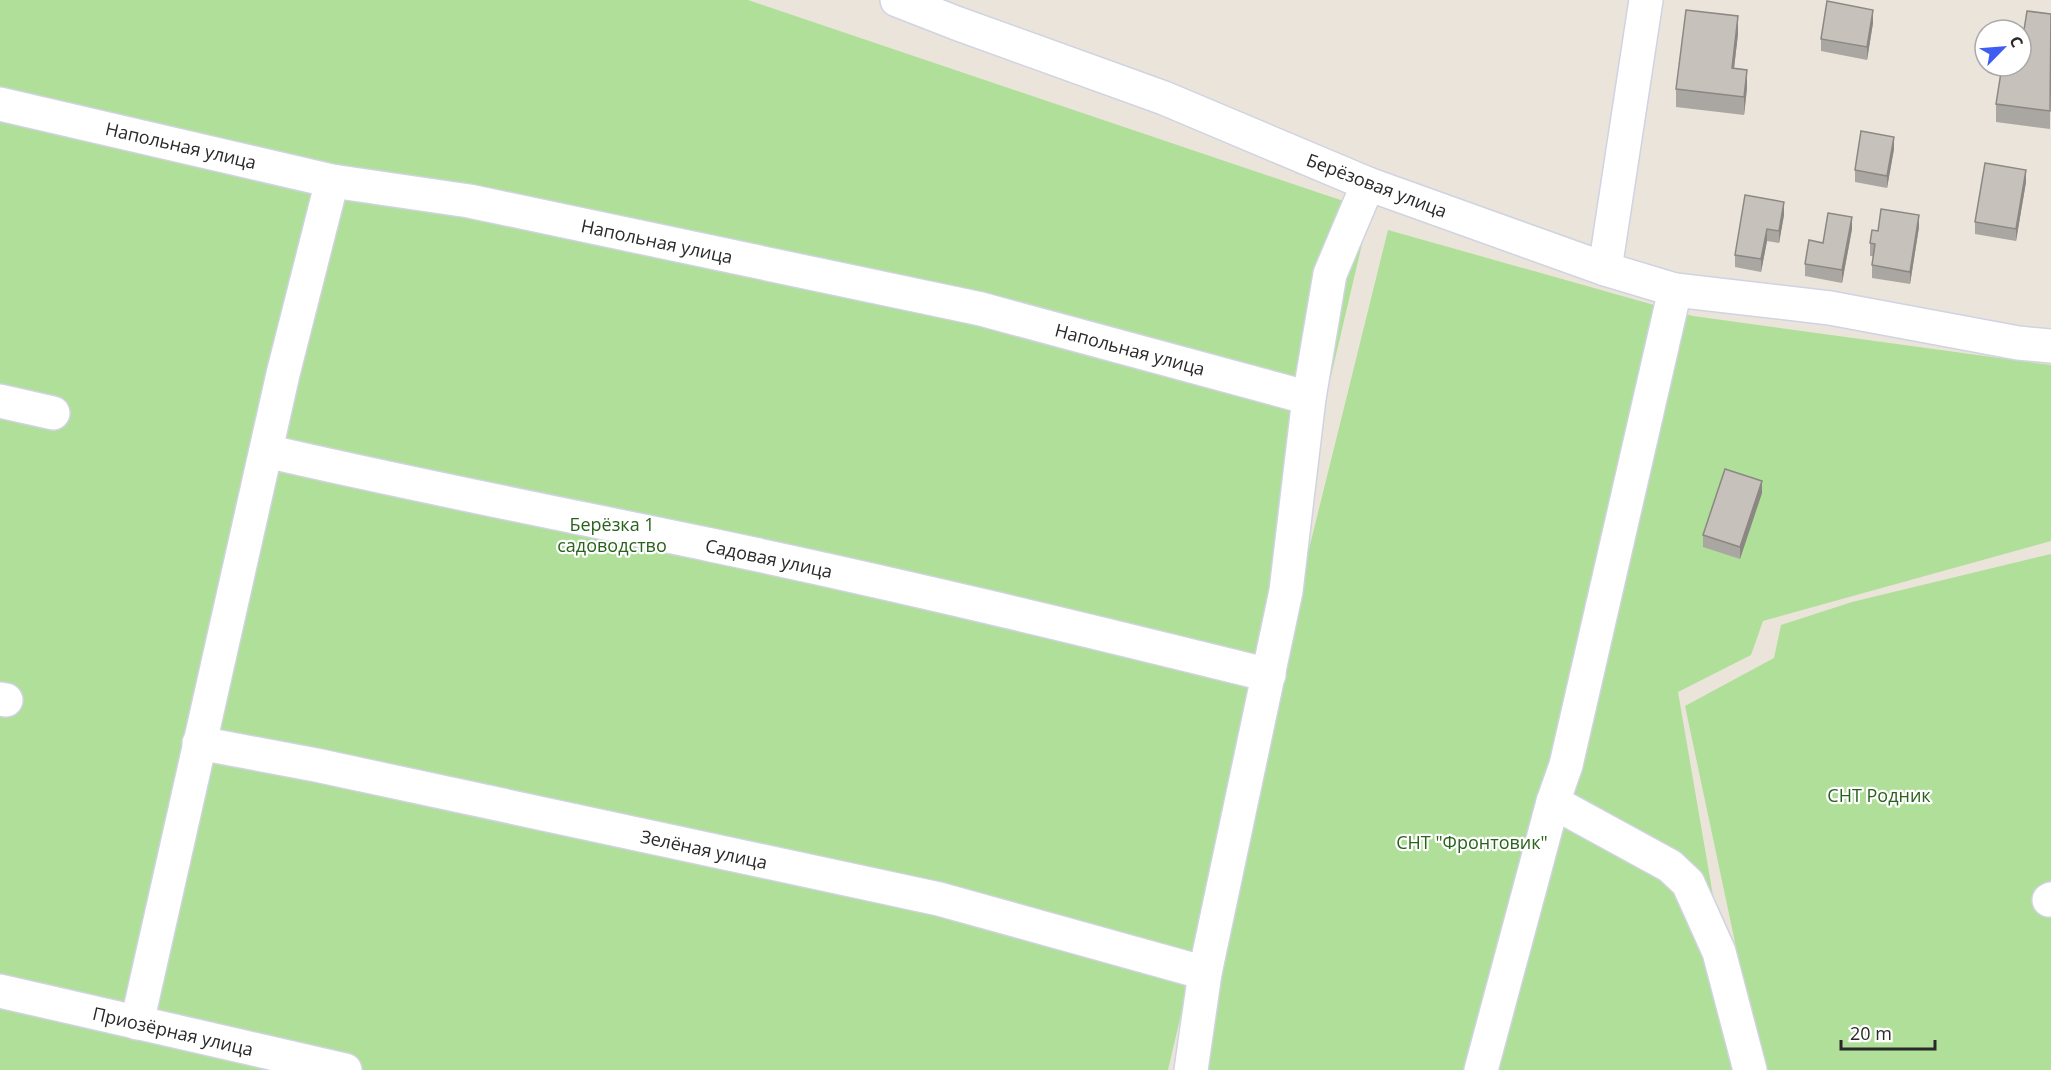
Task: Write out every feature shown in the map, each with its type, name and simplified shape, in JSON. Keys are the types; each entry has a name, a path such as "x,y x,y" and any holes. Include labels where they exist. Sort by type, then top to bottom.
{"street":[{"name":"Берёзовая улица","path":"897,0 956,24 1164,98 1368,184 1605,270 1676,290 1830,308 2018,343 2051,346"},
{"path":"1605,270 1646,0"},
{"name":"Напольная улица","path":"0,104 332,181 469,201 981,309 1309,399"},
{"path":"137,1023 283,374 332,181"},
{"path":"1191,1070 1205,973 1286,591 1309,399 1330,274 1368,184"},
{"path":"1480,1070 1553,802 1566,765 1676,290"},
{"path":"0,401 53,413"},
{"name":"Садовая улица","path":"266,451 408,484 711,545 1002,609 1269,675"},
{"name":"Зелёная улица","path":"199,742 939,899 1205,973"},
{"path":"1553,802 1670,866 1688,883 1719,952 1750,1070"},
{"name":"Приозёрная улица","path":"0,991 345,1070"}],"green space":[{"name":"Берёзка 1 садоводство","path":"0,0 748,0 1370,210 1168,1070 0,1070"},
{"name":"СНТ \"Фронтовик\"","path":"1388,230 1693,316 2051,365 2051,541 1763,621 1751,655 1678,692 1743,1070 1180,1070"},
{"name":"СНТ Родник","path":"2051,554 2051,1070 1762,1070 1685,706 1774,658 1781,625 1852,602"}],"building":[{"path":"1827,1 1873,10 1867,47 1821,39"},
{"path":"1686,10 1738,16 1732,68 1747,70 1744,97 1676,89"},
{"path":"2027,11 2051,14 2050,111 1996,104 2000,78 2033,78 2033,18 2026,18"},
{"path":"1861,131 1894,137 1887,176 1855,170"},
{"path":"1985,163 2026,170 2016,229 1975,222"},
{"path":"1745,195 1784,202 1779,231 1767,229 1761,259 1735,255"},
{"path":"1881,209 1919,215 1910,272 1872,265 1875,244 1870,243 1872,230 1878,231"},
{"path":"1828,213 1852,217 1842,270 1805,264 1809,240 1823,243"},
{"path":"1725,469 1762,481 1740,547 1703,535"}]}
